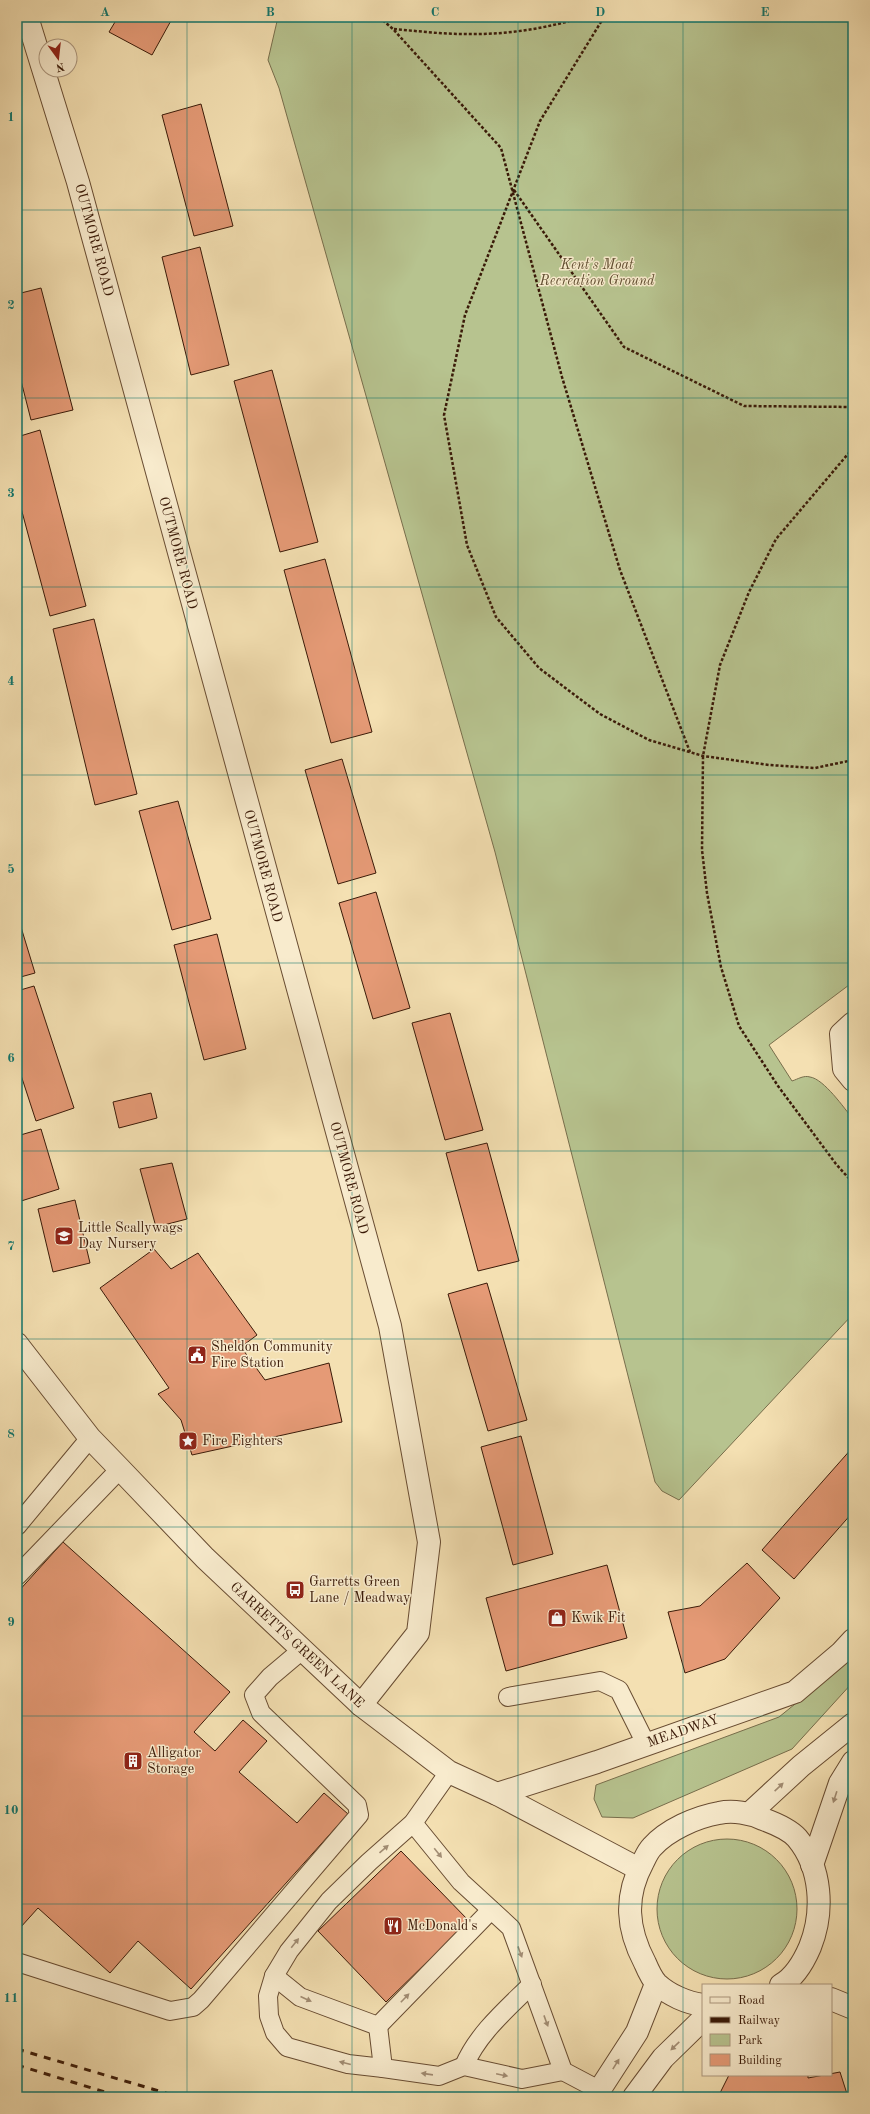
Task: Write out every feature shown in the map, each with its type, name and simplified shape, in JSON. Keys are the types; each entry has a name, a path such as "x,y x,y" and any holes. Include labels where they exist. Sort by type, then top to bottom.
{"street":[{"name":"OUTMORE ROAD","path":"27,17 78,182 390,1326 429,1542 418,1633 362,1705"},
{"path":"853,1023 842,1034 844,1069 853,1080"},
{"name":"GARRETTS GREEN LANE","path":"17,1344 90,1438 205,1558 362,1705 449,1772 497,1794 639,1869"},
{"name":"MEADWAY","path":"497,1794 795,1692 841,1653 853,1640"},
{"path":"750,1813 801,1766 853,1724"},
{"path":"812,1865 840,1783 853,1762"},
{"path":"702,2005 679,1999 656,1984 635,1944 631,1924 631,1888 639,1869 651,1848 665,1836 692,1822 719,1813 750,1813 778,1824 796,1838 812,1865 818,1890 819,1910 816,1932 805,1957 790,1983"},
{"path":"597,2094 637,2032 656,1984"},
{"path":"832,1999 853,2008"},
{"path":"634,2097 663,2058 702,2020"}],"lane":[{"path":"17,1526 90,1438"},
{"path":"17,1576 120,1469"},
{"path":"17,1962 170,2011 193,2007 201,2000 360,1815 357,1805 262,1713 254,1695 270,1677 302,1650"},
{"path":"508,1696 600,1681 619,1690 646,1744"},
{"path":"449,1772 413,1823 369,1862 329,1901 289,1951 274,1976 268,1996 269,2016 275,2033 287,2047 348,2064 439,2076 464,2066 522,2079 564,2071"},
{"path":"413,1823 461,1882 511,1928 564,2071 597,2094"},
{"path":"378,2026 491,1910"},
{"path":"274,1976 300,1996 328,2009 378,2026"},
{"path":"464,2066 471,2050 484,2034 532,1984"},
{"path":"378,2026 383,2068"}],"path":[{"path":"379,17 393,29 501,148 513,188 564,384 620,570 690,752"},
{"path":"393,29 464,34 517,31 560,24 583,17"},
{"path":"604,17 540,121 465,315 444,415 467,544 496,617 539,668 600,714 649,740 703,756 769,765 815,768 853,760"},
{"path":"513,188 624,347 744,406 853,407"},
{"path":"853,448 776,539 749,592 720,665 703,756 702,850 707,893 721,967 739,1026 778,1086 836,1164 853,1183"}],"green space":[{"name":"Kent's Moat Recreation Ground","path":"278,17 853,17 853,982 769,1045 792,1081 806,1076 815,1079 827,1088 853,1119 853,1314 679,1500 662,1491 655,1482 495,852 279,88 268,60"},
{"path":"853,1655 853,1682 792,1749 633,1818 602,1817 594,1799 596,1785 779,1717 842,1666"},
{"path":"734,1839 754,1844 766,1850 777,1859 786,1870 792,1882 796,1895 796,1923 792,1936 786,1948 777,1959 766,1968 754,1974 741,1978 720,1979 700,1974 688,1968 677,1959 668,1948 658,1923 657,1902 662,1882 668,1870 677,1859 688,1850 713,1840"}],"building":[{"path":"118,17 173,17 152,55 109,32"},
{"path":"201,104 233,226 194,236 162,115"},
{"path":"200,247 229,365 191,375 162,257"},
{"path":"41,288 73,410 31,420 17,365 17,294"},
{"path":"272,370 318,542 280,552 234,381"},
{"path":"40,430 86,606 50,616 17,493 17,437"},
{"path":"325,559 372,732 331,743 284,570"},
{"path":"94,619 137,794 95,805 53,629"},
{"path":"342,759 376,873 338,884 305,770"},
{"path":"178,801 211,919 172,930 139,811"},
{"path":"376,892 410,1008 373,1019 339,903"},
{"path":"17,914 35,973 17,978"},
{"path":"217,934 246,1049 204,1060 174,945"},
{"path":"34,986 74,1108 36,1121 17,1063 17,991"},
{"path":"450,1013 483,1130 445,1140 412,1023"},
{"path":"151,1093 157,1118 119,1128 113,1102"},
{"path":"41,1129 59,1189 18,1202 17,1136"},
{"path":"487,1143 519,1261 478,1271 446,1153"},
{"path":"172,1163 187,1219 156,1227 140,1169"},
{"name":"Little Scallywags Day Nursery","path":"75,1200 90,1263 53,1272 38,1209"},
{"name":"Sheldon Community Fire Station","path":"154,1249 171,1269 198,1253 257,1335 241,1347 265,1380 329,1363 342,1422 192,1455 181,1420 158,1394 169,1388 100,1288"},
{"path":"487,1283 527,1420 488,1431 448,1294"},
{"path":"521,1436 553,1554 513,1565 481,1447"},
{"path":"853,1447 853,1512 794,1579 762,1550"},
{"name":"Alligator Storage","path":"63,1542 230,1692 194,1732 215,1751 243,1720 267,1741 239,1772 297,1823 324,1793 348,1814 191,1989 138,1941 110,1973 38,1908 20,1928 17,1925 17,1593"},
{"path":"747,1563 780,1598 725,1659 685,1673 668,1612 700,1606"},
{"name":"Kwik Fit","path":"607,1565 627,1638 506,1671 486,1598"},
{"name":"McDonald's","path":"401,1851 469,1921 386,2002 318,1931"},
{"path":"840,2072 848,2097 718,2097 728,2076 808,2076 808,2078 832,2076 832,2074"}],"railway":[{"path":"17,2049 179,2097"},
{"path":"17,2065 121,2097"}],"place":[{"name":"Little Scallywags Day Nursery","path":"64,1236"},
{"name":"Sheldon Community Fire Station","path":"197,1355"},
{"name":"Fire Fighters","path":"188,1441"},
{"name":"Garretts Green Lane / Meadway","path":"295,1590"},
{"name":"Kwik Fit","path":"557,1618"},
{"name":"Alligator Storage","path":"133,1761"},
{"name":"McDonald's","path":"393,1926"}]}
